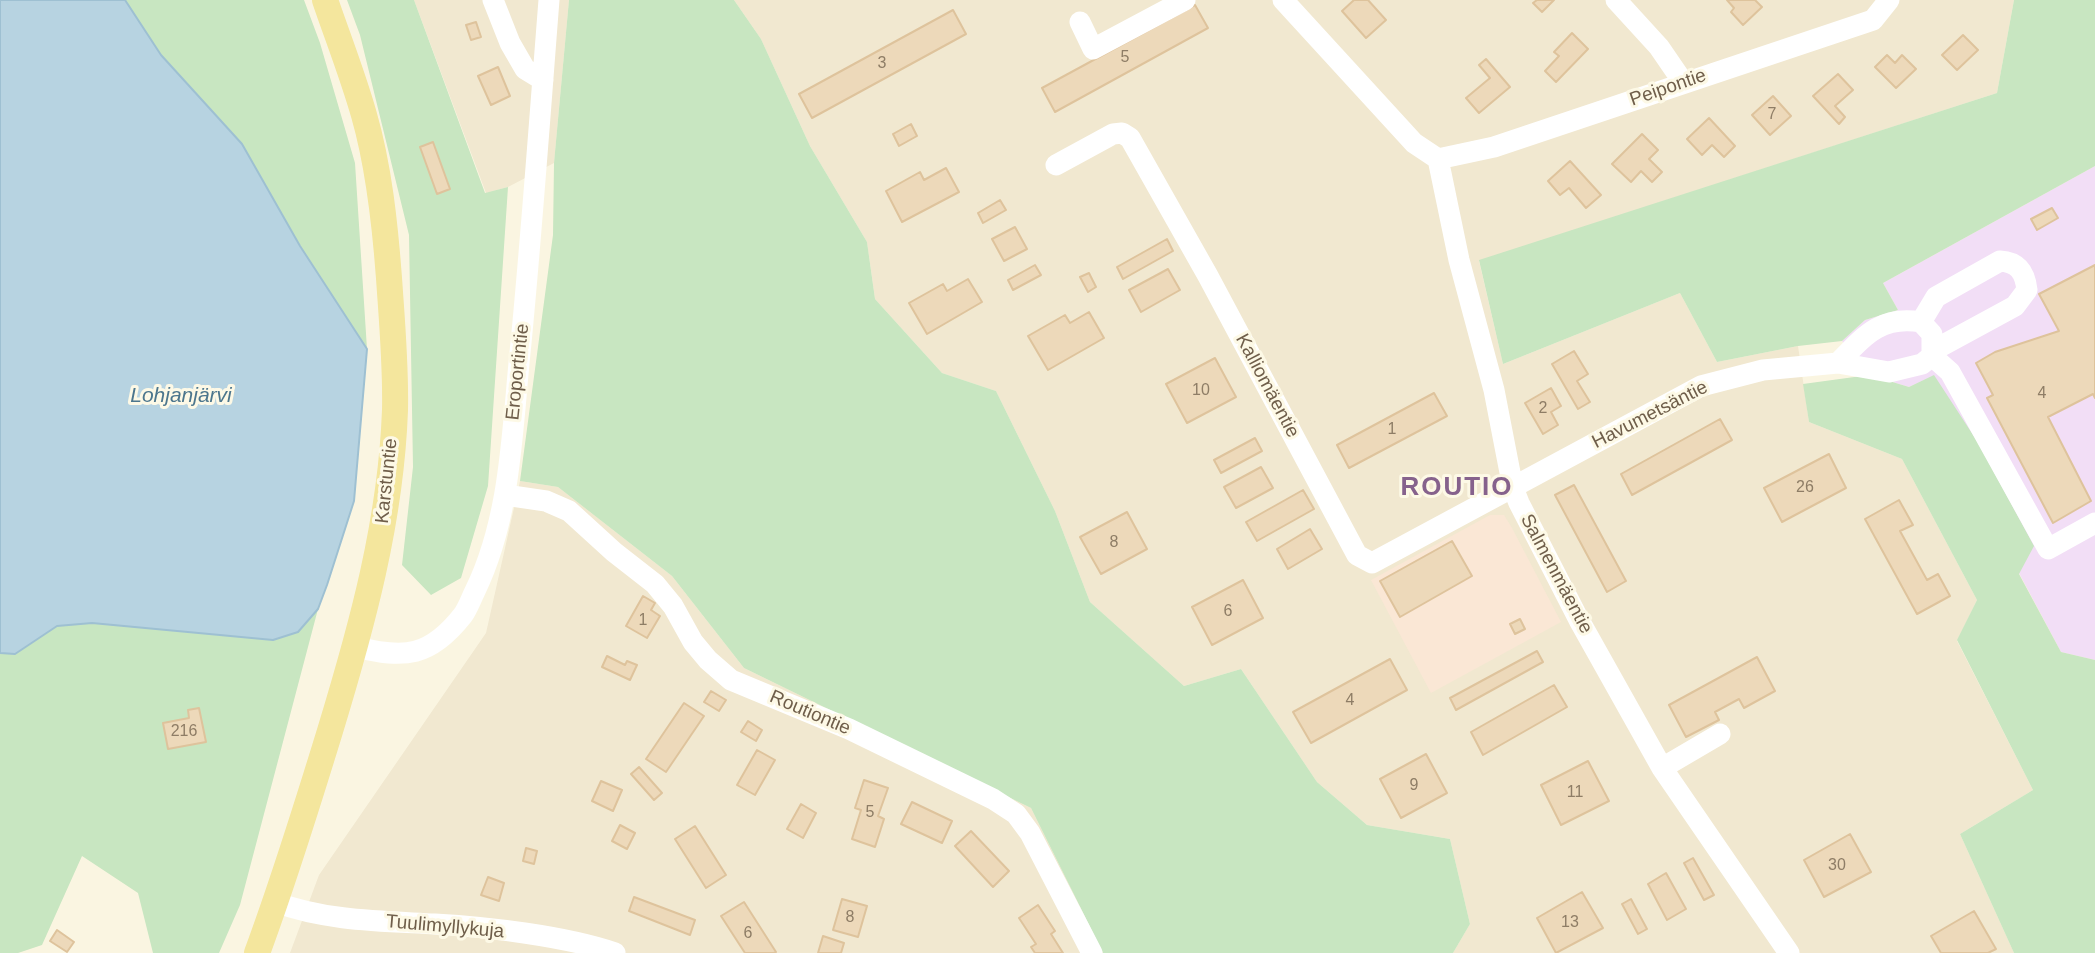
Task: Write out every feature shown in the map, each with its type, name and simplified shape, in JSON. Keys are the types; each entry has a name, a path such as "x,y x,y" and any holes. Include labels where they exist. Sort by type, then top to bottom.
{"main road":[{"name":"Karstuntie","path":"257,953 356,647 379,549 395,411 387,255 377,177 365,117 325,0"}],"street":[{"path":"493,0 510,43 525,69 543,80"},
{"name":"Eroportintie","path":"356,647 379,653 414,653 443,636 464,613 488,565 505,495 532,224 549,0"},
{"path":"1080,22 1093,49 1185,0"},
{"path":"1283,0 1414,143 1437,159"},
{"path":"1616,0 1659,47 1683,82"},
{"name":"Peipontie","path":"1437,159 1494,147 1873,20 1889,0"},
{"name":"Kalliomäentie","path":"1056,165 1112,134 1122,133 1130,138 1208,276 1357,555 1372,563 1513,488"},
{"name":"Salmenmäentie","path":"1437,159 1459,260 1494,390 1513,488 1579,620 1662,768 1789,953"},
{"name":"Havumetsäntie","path":"1513,488 1701,386 1763,370 1838,363 1889,372 1922,365 1933,353 2015,306 2027,290 2026,279 2021,269 2014,264 2000,261 1936,297 1921,322"},
{"path":"1838,363 1856,345 1883,325 1905,320 1921,322 1932,334 1933,353 1950,372 2048,549 2095,523"},
{"name":"Routiontie","path":"505,495 546,501 569,511 655,584 673,606 693,642 708,660 731,680 849,729 993,799 1016,814 1030,833 1092,953"},
{"path":"1662,768 1720,734"},
{"name":"Tuulimyllykuja","path":"275,902 302,912 368,920 450,925 532,936 615,953"}],"shaded area":[{"path":"414,0 569,0 554,163 508,187 486,193"},
{"path":"734,0 2014,0 1997,93 1479,261 1503,364 1680,293 1717,362 1798,346 1809,422 1902,459 1977,600 1957,641 2033,790 1960,834 2014,953 1453,953 1470,924 1450,839 1367,825 1317,782 1241,669 1184,686 1090,602 1055,511 996,391 942,373 875,299 867,242 810,146 761,39"},
{"path":"2095,166 2095,660 2061,652 2019,573 1934,376 1909,387 1869,375 1842,341 1865,320 1898,310 1883,283"},
{"path":"520,481 558,487 672,576 744,668 1031,808 1103,953 290,953 319,875 486,633"},
{"path":"1490,515 1504,515 1561,622 1431,693 1371,580"}],"green space":[{"path":"125,0 304,0 320,43 355,163 367,349 300,246 242,144 161,55"},
{"path":"347,0 414,0 485,193 508,187 488,486 461,578 431,595 402,565 413,467 409,235 360,35"},
{"path":"569,0 734,0 761,39 810,146 867,242 875,299 942,373 996,391 1055,511 1090,602 1184,686 1241,669 1317,782 1367,825 1450,839 1470,924 1453,953 1103,953 1031,808 744,668 672,576 558,487 520,481 553,235 554,163"},
{"path":"2014,0 2095,0 2095,166 1883,283 1898,310 1865,320 1842,341 1798,346 1717,362 1680,293 1503,364 1479,260 1997,93"},
{"path":"1869,375 1909,387 1934,375 1977,441 2034,546 2019,574 2061,652 2095,660 2095,953 2014,953 1960,834 2033,790 1957,640 1977,600 1902,459 1809,422 1803,384"},
{"path":"318,609 240,905 219,953 153,953 138,893 82,856 42,945 18,953 0,953 0,653 15,654 57,626 92,623 273,640 298,632"}],"water":[{"name":"Lohjanjärvi","path":"0,0 125,0 161,55 242,144 300,246 367,349 354,501 318,609 298,632 273,640 92,623 57,626 15,654 0,653"}],"building":[{"path":"1354,0 1368,0 1386,20 1366,38 1342,11"},
{"path":"1537,0 1554,0 1542,12 1533,3"},
{"path":"1727,0 1755,0 1762,7 1743,25 1731,12 1734,8"},
{"path":"1195,5 1208,28 1055,112 1042,88"},
{"path":"953,10 966,34 812,118 799,94"},
{"path":"476,22 481,37 471,40 466,25"},
{"path":"1572,33 1588,49 1556,82 1545,71 1559,56 1554,52"},
{"path":"1963,35 1978,50 1957,70 1942,55"},
{"path":"1887,55 1895,63 1902,55 1916,69 1896,88 1875,67"},
{"path":"1486,59 1510,87 1479,113 1466,98 1490,78 1479,65"},
{"path":"498,67 510,96 491,105 478,76"},
{"path":"1838,74 1853,90 1835,106 1845,117 1839,124 1813,96"},
{"path":"1773,96 1791,116 1770,135 1752,115"},
{"path":"1709,118 1735,146 1724,157 1712,145 1702,155 1687,139"},
{"path":"911,124 917,136 899,146 893,134"},
{"path":"1642,134 1658,150 1649,159 1662,172 1652,182 1641,171 1631,182 1612,164"},
{"path":"433,142 450,189 437,194 420,147"},
{"path":"1570,161 1601,195 1586,208 1569,188 1560,195 1548,181"},
{"path":"946,168 959,192 902,222 886,191 920,172 924,180"},
{"path":"1000,200 1006,210 983,223 978,213"},
{"path":"2052,208 2058,218 2037,230 2031,219"},
{"path":"1015,227 1027,249 1004,261 992,239"},
{"path":"1167,239 1173,251 1123,279 1117,267"},
{"path":"1035,265 1041,275 1013,290 1008,280"},
{"path":"2095,265 2095,398 2093,394 2048,417 2091,501 2053,523 1987,398 1993,395 1976,363 1995,352 2059,331 2039,294"},
{"path":"1168,269 1180,290 1141,312 1129,290"},
{"path":"1089,273 1096,287 1088,292 1080,277"},
{"path":"968,279 982,302 927,334 909,303 943,284 947,291"},
{"path":"1089,312 1104,338 1048,370 1028,336 1065,315 1070,323"},
{"path":"1574,351 1588,374 1577,381 1590,402 1578,409 1552,364"},
{"path":"1215,358 1236,397 1187,423 1166,384"},
{"path":"1551,388 1561,406 1551,412 1558,425 1543,434 1525,403"},
{"path":"1434,393 1447,416 1349,468 1337,445"},
{"path":"1720,419 1732,440 1632,495 1621,474"},
{"path":"1255,438 1262,451 1221,473 1214,460"},
{"path":"1829,454 1846,488 1782,522 1764,488"},
{"path":"1261,467 1273,488 1236,508 1224,487"},
{"path":"1574,485 1626,581 1607,592 1555,495"},
{"path":"1303,490 1314,509 1257,541 1246,522"},
{"path":"1899,500 1913,525 1900,531 1927,580 1938,574 1950,596 1917,614 1865,519"},
{"path":"1127,512 1147,549 1101,574 1080,537"},
{"path":"1310,529 1322,549 1288,569 1277,549"},
{"path":"1452,541 1472,576 1400,617 1380,581"},
{"path":"1243,580 1263,618 1212,645 1192,607"},
{"path":"643,596 655,603 651,610 660,616 647,638 626,626"},
{"path":"1520,619 1525,629 1515,634 1510,624"},
{"path":"1537,651 1543,662 1456,710 1450,698"},
{"path":"607,656 625,665 627,661 637,665 630,680 602,667"},
{"path":"1757,657 1775,691 1744,708 1739,699 1715,712 1719,720 1686,737 1669,705"},
{"path":"1390,659 1407,690 1311,743 1293,712"},
{"path":"1554,685 1567,707 1483,755 1471,732"},
{"path":"711,691 726,700 719,711 704,702"},
{"path":"684,703 704,716 666,772 646,759"},
{"path":"199,708 206,742 168,749 163,723 189,718 188,710"},
{"path":"748,721 762,730 756,741 741,732"},
{"path":"757,750 775,760 755,795 737,785"},
{"path":"1426,754 1447,793 1401,818 1380,779"},
{"path":"1588,761 1609,801 1561,825 1541,785"},
{"path":"639,767 662,793 654,800 631,774"},
{"path":"864,780 888,788 878,816 884,819 875,847 852,839 861,810 855,808"},
{"path":"601,781 622,790 613,811 592,801"},
{"path":"912,802 952,821 942,843 901,824"},
{"path":"801,804 816,813 803,838 787,829"},
{"path":"620,825 635,833 627,849 612,841"},
{"path":"695,826 726,875 706,888 675,839"},
{"path":"971,831 1009,871 993,887 955,846"},
{"path":"1850,834 1871,872 1824,897 1804,860"},
{"path":"526,848 537,851 534,864 523,861"},
{"path":"1693,858 1714,895 1704,900 1684,863"},
{"path":"1666,873 1686,909 1667,920 1648,884"},
{"path":"488,877 504,883 499,901 481,895"},
{"path":"1582,892 1603,928 1556,953 1537,918"},
{"path":"634,897 695,920 690,935 629,911"},
{"path":"842,899 867,906 858,937 833,930"},
{"path":"1631,899 1647,929 1638,934 1622,904"},
{"path":"744,902 776,952 745,953 721,916"},
{"path":"1038,905 1055,931 1051,934 1063,953 1035,953 1031,947 1036,944 1019,918"},
{"path":"1974,911 1996,949 1988,953 1941,953 1931,936"},
{"path":"57,930 74,942 67,952 50,941"},
{"path":"823,936 844,943 841,953 818,953"}],"district":[{"name":"ROUTIO","path":"1457,488"}]}
